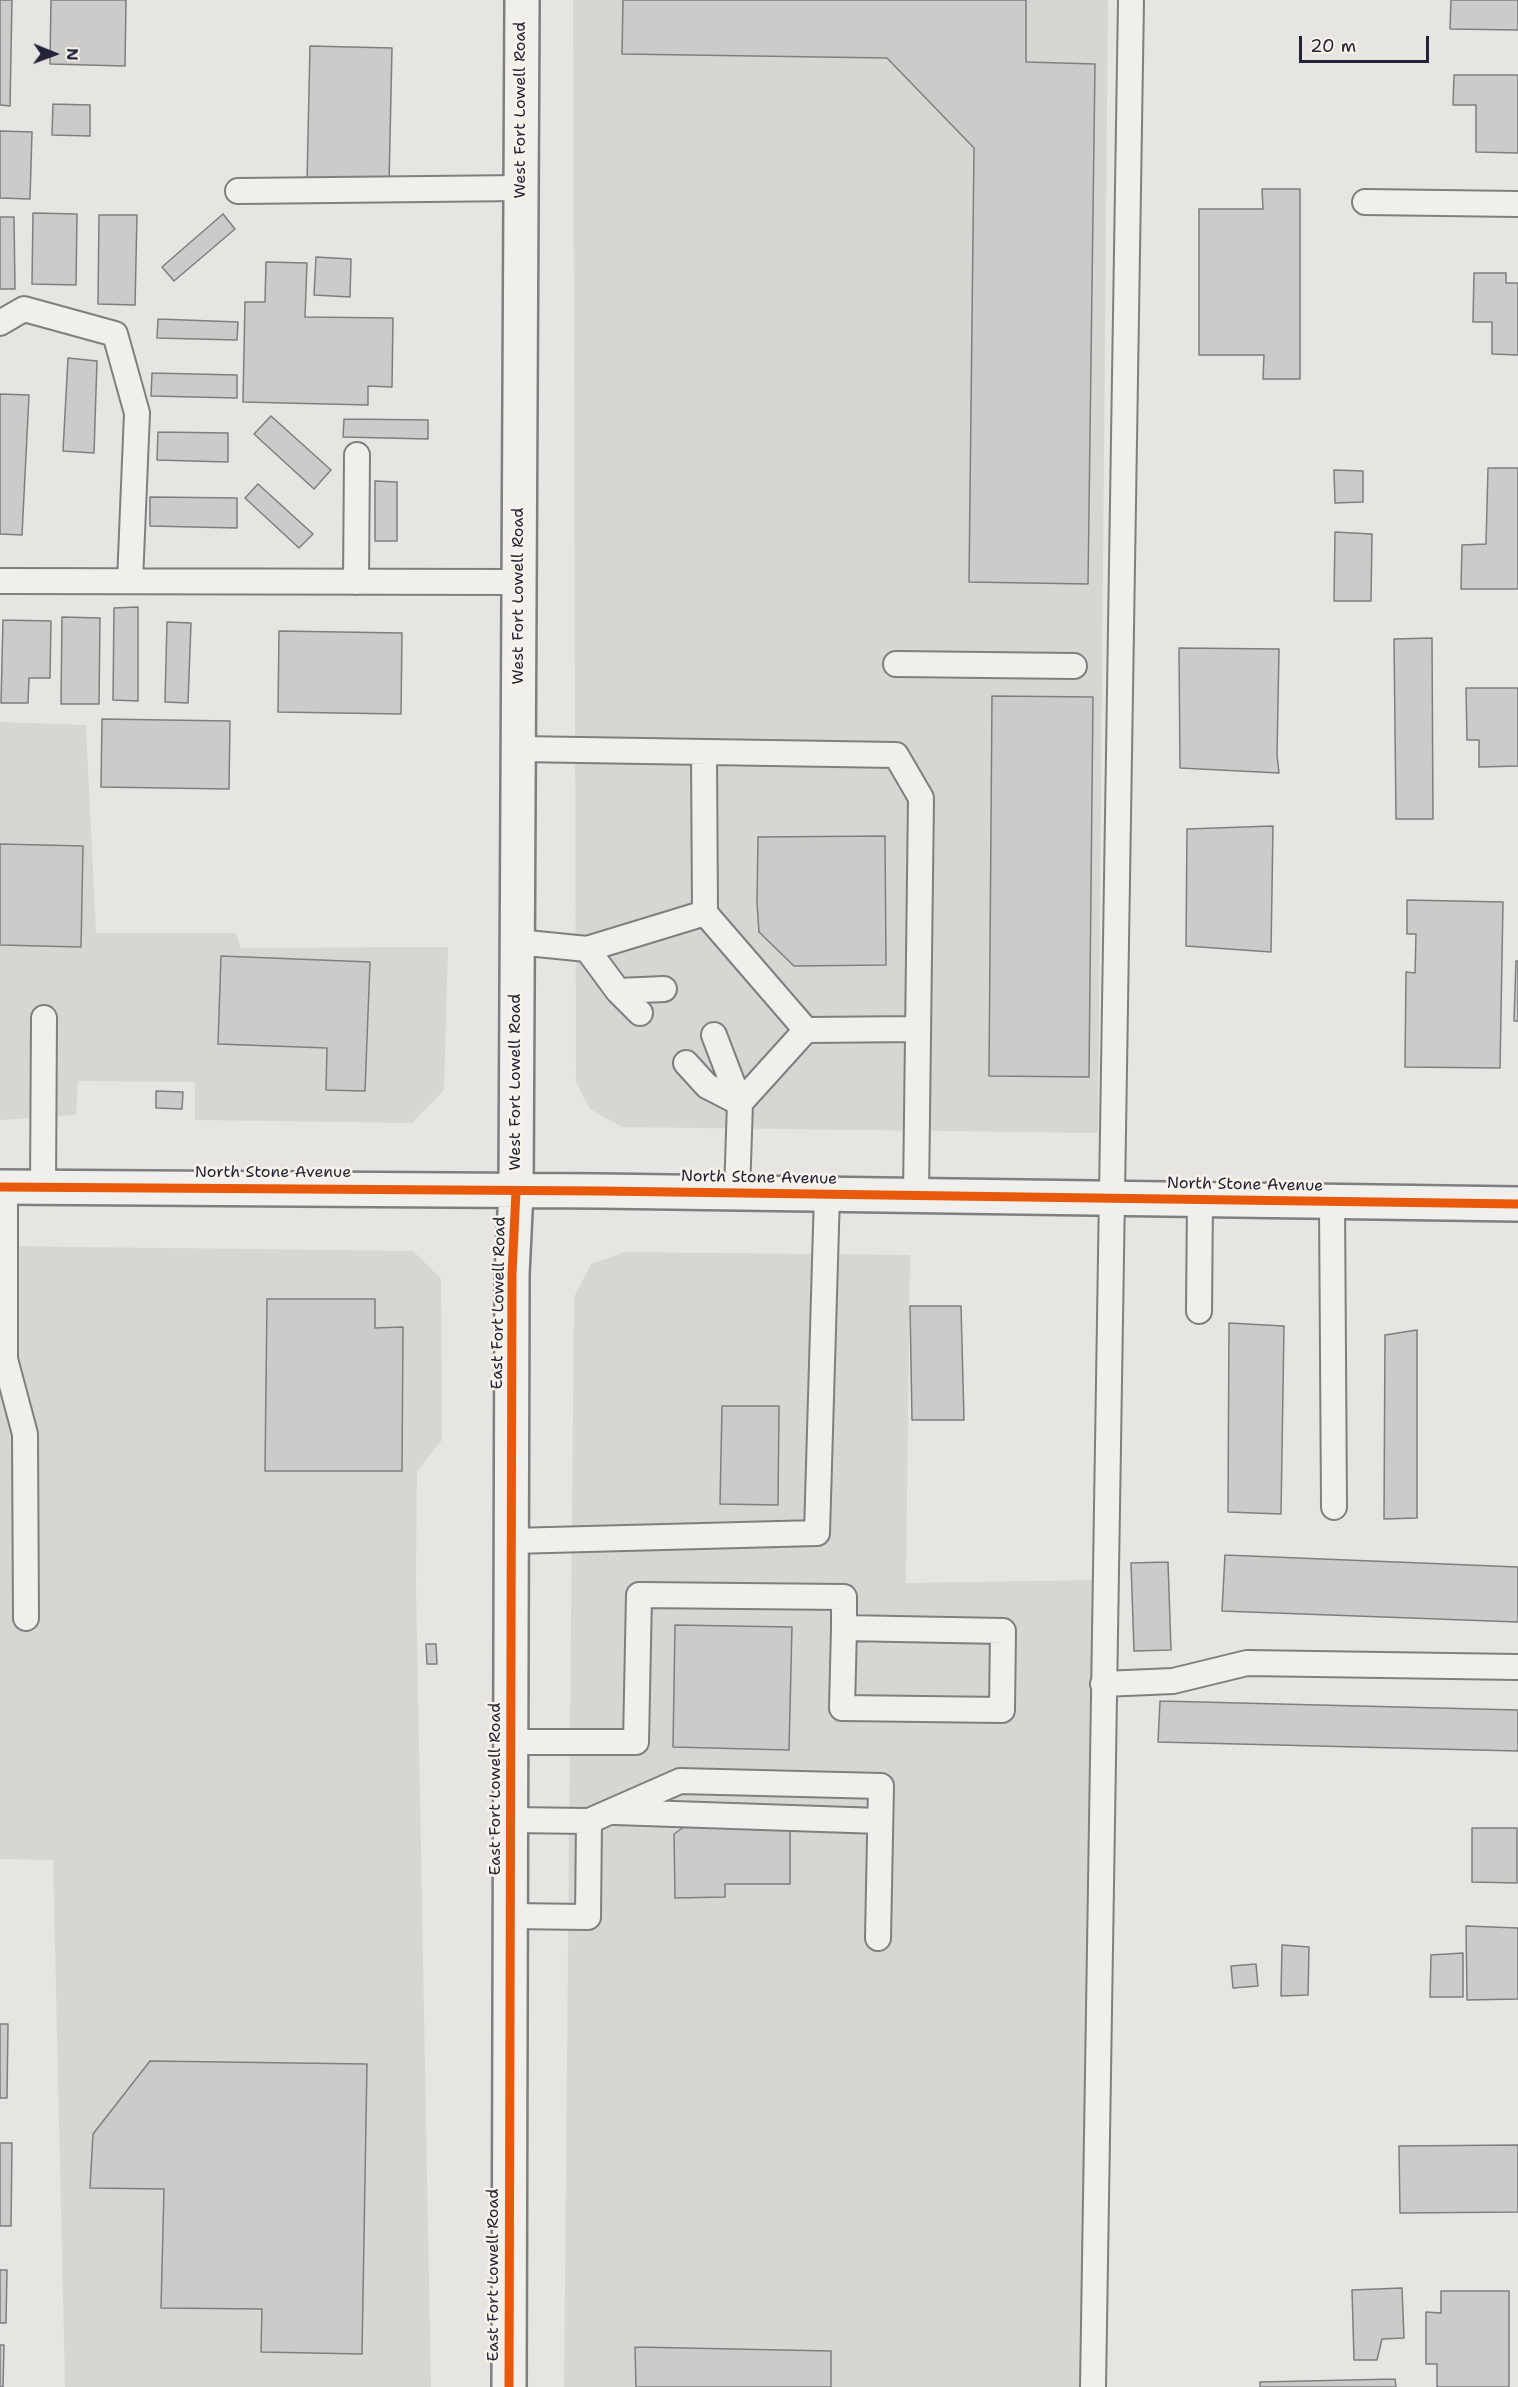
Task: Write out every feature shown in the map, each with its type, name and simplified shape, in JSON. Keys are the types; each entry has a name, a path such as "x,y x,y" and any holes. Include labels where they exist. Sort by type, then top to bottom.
{"main road":[{"name":"West Fort Lowell Road","path":"516,1191 522,0"},
{"name":"North Stone Avenue","path":"3,1187 827,1194 1518,1204"},
{"name":"East Fort Lowell Road","path":"509,2387 512,1275 516,1191"}],"lane":[{"path":"1093,2387 1110,1198 1131,0"},
{"path":"238,191 520,188"},
{"path":"1365,202 1518,204"},
{"path":"0,323 24,309 115,334 137,413 130,581"},
{"path":"356,582 357,455"},
{"path":"0,581 519,582"},
{"path":"896,664 1074,666"},
{"path":"518,748 896,755 921,798 916,1195"},
{"path":"704,753 705,913 806,1030"},
{"path":"517,942 587,949 705,913"},
{"path":"587,949 618,991 640,1013"},
{"path":"618,991 664,988"},
{"path":"43,1187 44,1018"},
{"path":"741,1103 806,1030 918,1029"},
{"path":"714,1035 741,1103 737,1193"},
{"path":"686,1063 707,1086 741,1103"},
{"path":"3,1187 5,1359 25,1434 26,1618"},
{"path":"512,1541 817,1533 827,1194"},
{"path":"1199,1311 1200,1200"},
{"path":"1332,1202 1334,1507"},
{"path":"511,1742 636,1742 639,1595 844,1597 842,1708 1002,1710 1003,1631 844,1628"},
{"path":"1103,1684 1173,1681 1247,1663 1518,1667"},
{"path":"600,1817 680,1781 881,1786 878,1938"},
{"path":"511,1820 600,1817 880,1821"},
{"path":"510,1916 588,1917 600,1817"}],"shaded area":[{"path":"573,0 1108,0 1098,1133 622,1127 590,1109 576,1082"},
{"path":"0,722 86,725 96,933 236,933 241,948 448,947 444,1090 412,1123 195,1120 195,1082 78,1081 76,1115 0,1120"},
{"path":"0,1246 413,1251 441,1279 442,1440 417,1471 416,1581 431,2387 65,2387 53,1860 0,1859"},
{"path":"625,1252 910,1255 906,1583 1092,1580 1085,2387 564,2387 574,1297 591,1264"}],"building":[{"path":"0,0 12,0 10,106 0,105"},
{"path":"51,0 126,0 125,66 50,64"},
{"path":"623,0 1026,0 1026,62 1095,64 1088,584 969,582 974,148 887,58 622,54"},
{"path":"1451,0 1518,0 1518,30 1450,29"},
{"path":"310,46 392,48 389,183 307,182"},
{"path":"1454,75 1518,75 1518,153 1476,152 1476,105 1453,105"},
{"path":"53,104 90,105 90,136 52,135"},
{"path":"0,131 32,132 30,199 0,198"},
{"path":"1262,189 1300,189 1300,379 1263,379 1264,355 1199,355 1199,209 1263,209"},
{"path":"33,213 77,214 76,285 32,284"},
{"path":"223,214 235,229 174,281 162,267"},
{"path":"99,215 137,215 135,305 98,304"},
{"path":"0,217 14,217 15,289 0,289"},
{"path":"316,257 351,259 350,297 314,295"},
{"path":"266,262 307,263 305,317 393,318 392,387 368,386 368,405 243,402 245,302 265,302"},
{"path":"1474,273 1506,273 1506,283 1518,283 1518,355 1492,354 1492,322 1473,322"},
{"path":"158,319 238,322 237,340 157,338"},
{"path":"68,358 97,361 94,453 63,451"},
{"path":"152,373 237,375 237,398 151,396"},
{"path":"0,394 29,395 22,535 0,534"},
{"path":"271,416 331,470 314,489 254,434"},
{"path":"344,419 428,420 428,439 343,437"},
{"path":"158,432 228,433 228,462 157,460"},
{"path":"1488,468 1518,468 1518,589 1461,589 1462,545 1486,544"},
{"path":"1334,470 1363,471 1363,502 1335,503"},
{"path":"375,481 397,482 397,541 375,541"},
{"path":"258,484 313,534 299,548 245,498"},
{"path":"150,497 237,498 237,528 150,526"},
{"path":"1335,532 1372,534 1371,601 1334,601"},
{"path":"138,607 138,701 113,700 114,608"},
{"path":"62,617 100,618 99,704 61,704"},
{"path":"3,620 51,621 50,678 29,678 28,703 1,703"},
{"path":"167,622 191,623 188,703 165,702"},
{"path":"279,631 402,633 401,714 278,712"},
{"path":"1432,638 1433,819 1396,819 1394,639"},
{"path":"1179,648 1279,649 1277,755 1279,773 1180,768"},
{"path":"1466,688 1518,688 1518,766 1479,767 1479,740 1467,740"},
{"path":"992,696 1093,697 1089,1077 989,1076"},
{"path":"102,719 230,721 229,789 101,787"},
{"path":"1273,826 1271,952 1186,946 1187,829"},
{"path":"885,836 886,965 794,966 759,932 758,837"},
{"path":"0,844 83,846 81,947 0,945"},
{"path":"1407,900 1503,902 1500,1068 1405,1067 1406,972 1415,973 1416,934 1407,934"},
{"path":"221,956 370,962 365,1091 326,1090 327,1048 218,1044"},
{"path":"1516,961 1518,961 1518,1021 1514,1021"},
{"path":"156,1091 183,1092 182,1109 156,1108"},
{"path":"267,1299 375,1299 375,1328 403,1327 402,1471 265,1471"},
{"path":"910,1306 961,1306 964,1420 912,1420"},
{"path":"1229,1323 1284,1326 1281,1514 1228,1512"},
{"path":"1417,1330 1417,1518 1384,1519 1385,1335"},
{"path":"722,1406 779,1406 778,1505 720,1504"},
{"path":"1225,1555 1518,1567 1518,1622 1222,1611"},
{"path":"1168,1562 1171,1650 1134,1651 1131,1563"},
{"path":"675,1625 792,1627 789,1750 673,1747"},
{"path":"426,1644 436,1644 437,1664 427,1664"},
{"path":"1160,1701 1518,1710 1518,1751 1158,1742"},
{"path":"719,1818 718,1828 790,1827 790,1884 725,1884 725,1897 675,1898 674,1834 695,1819"},
{"path":"1472,1828 1517,1828 1517,1883 1472,1882"},
{"path":"1466,1926 1518,1928 1518,1999 1467,2000"},
{"path":"1282,1945 1309,1947 1308,1995 1281,1996"},
{"path":"1463,1953 1463,1997 1430,1997 1431,1955"},
{"path":"1256,1964 1258,1986 1233,1988 1231,1966"},
{"path":"0,2024 8,2024 7,2098 0,2098"},
{"path":"150,2061 367,2064 362,2354 261,2352 262,2309 161,2308 164,2189 90,2188 93,2134"},
{"path":"0,2143 12,2143 11,2226 0,2226"},
{"path":"1518,2145 1518,2212 1400,2213 1399,2146"},
{"path":"0,2270 7,2270 6,2323 0,2323"},
{"path":"1402,2288 1404,2338 1382,2339 1377,2360 1354,2360 1352,2290"},
{"path":"1441,2291 1509,2291 1509,2387 1437,2387 1437,2364 1426,2364 1426,2312 1441,2313"},
{"path":"0,2345 4,2345 3,2387 0,2387"},
{"path":"635,2347 831,2351 831,2387 636,2387"},
{"path":"1395,2379 1396,2387 1260,2387 1260,2382"}],"cycle path":[{"path":"0,1187 600,1191 1518,1204"},
{"path":"509,2387 512,1274 516,1191"}]}
